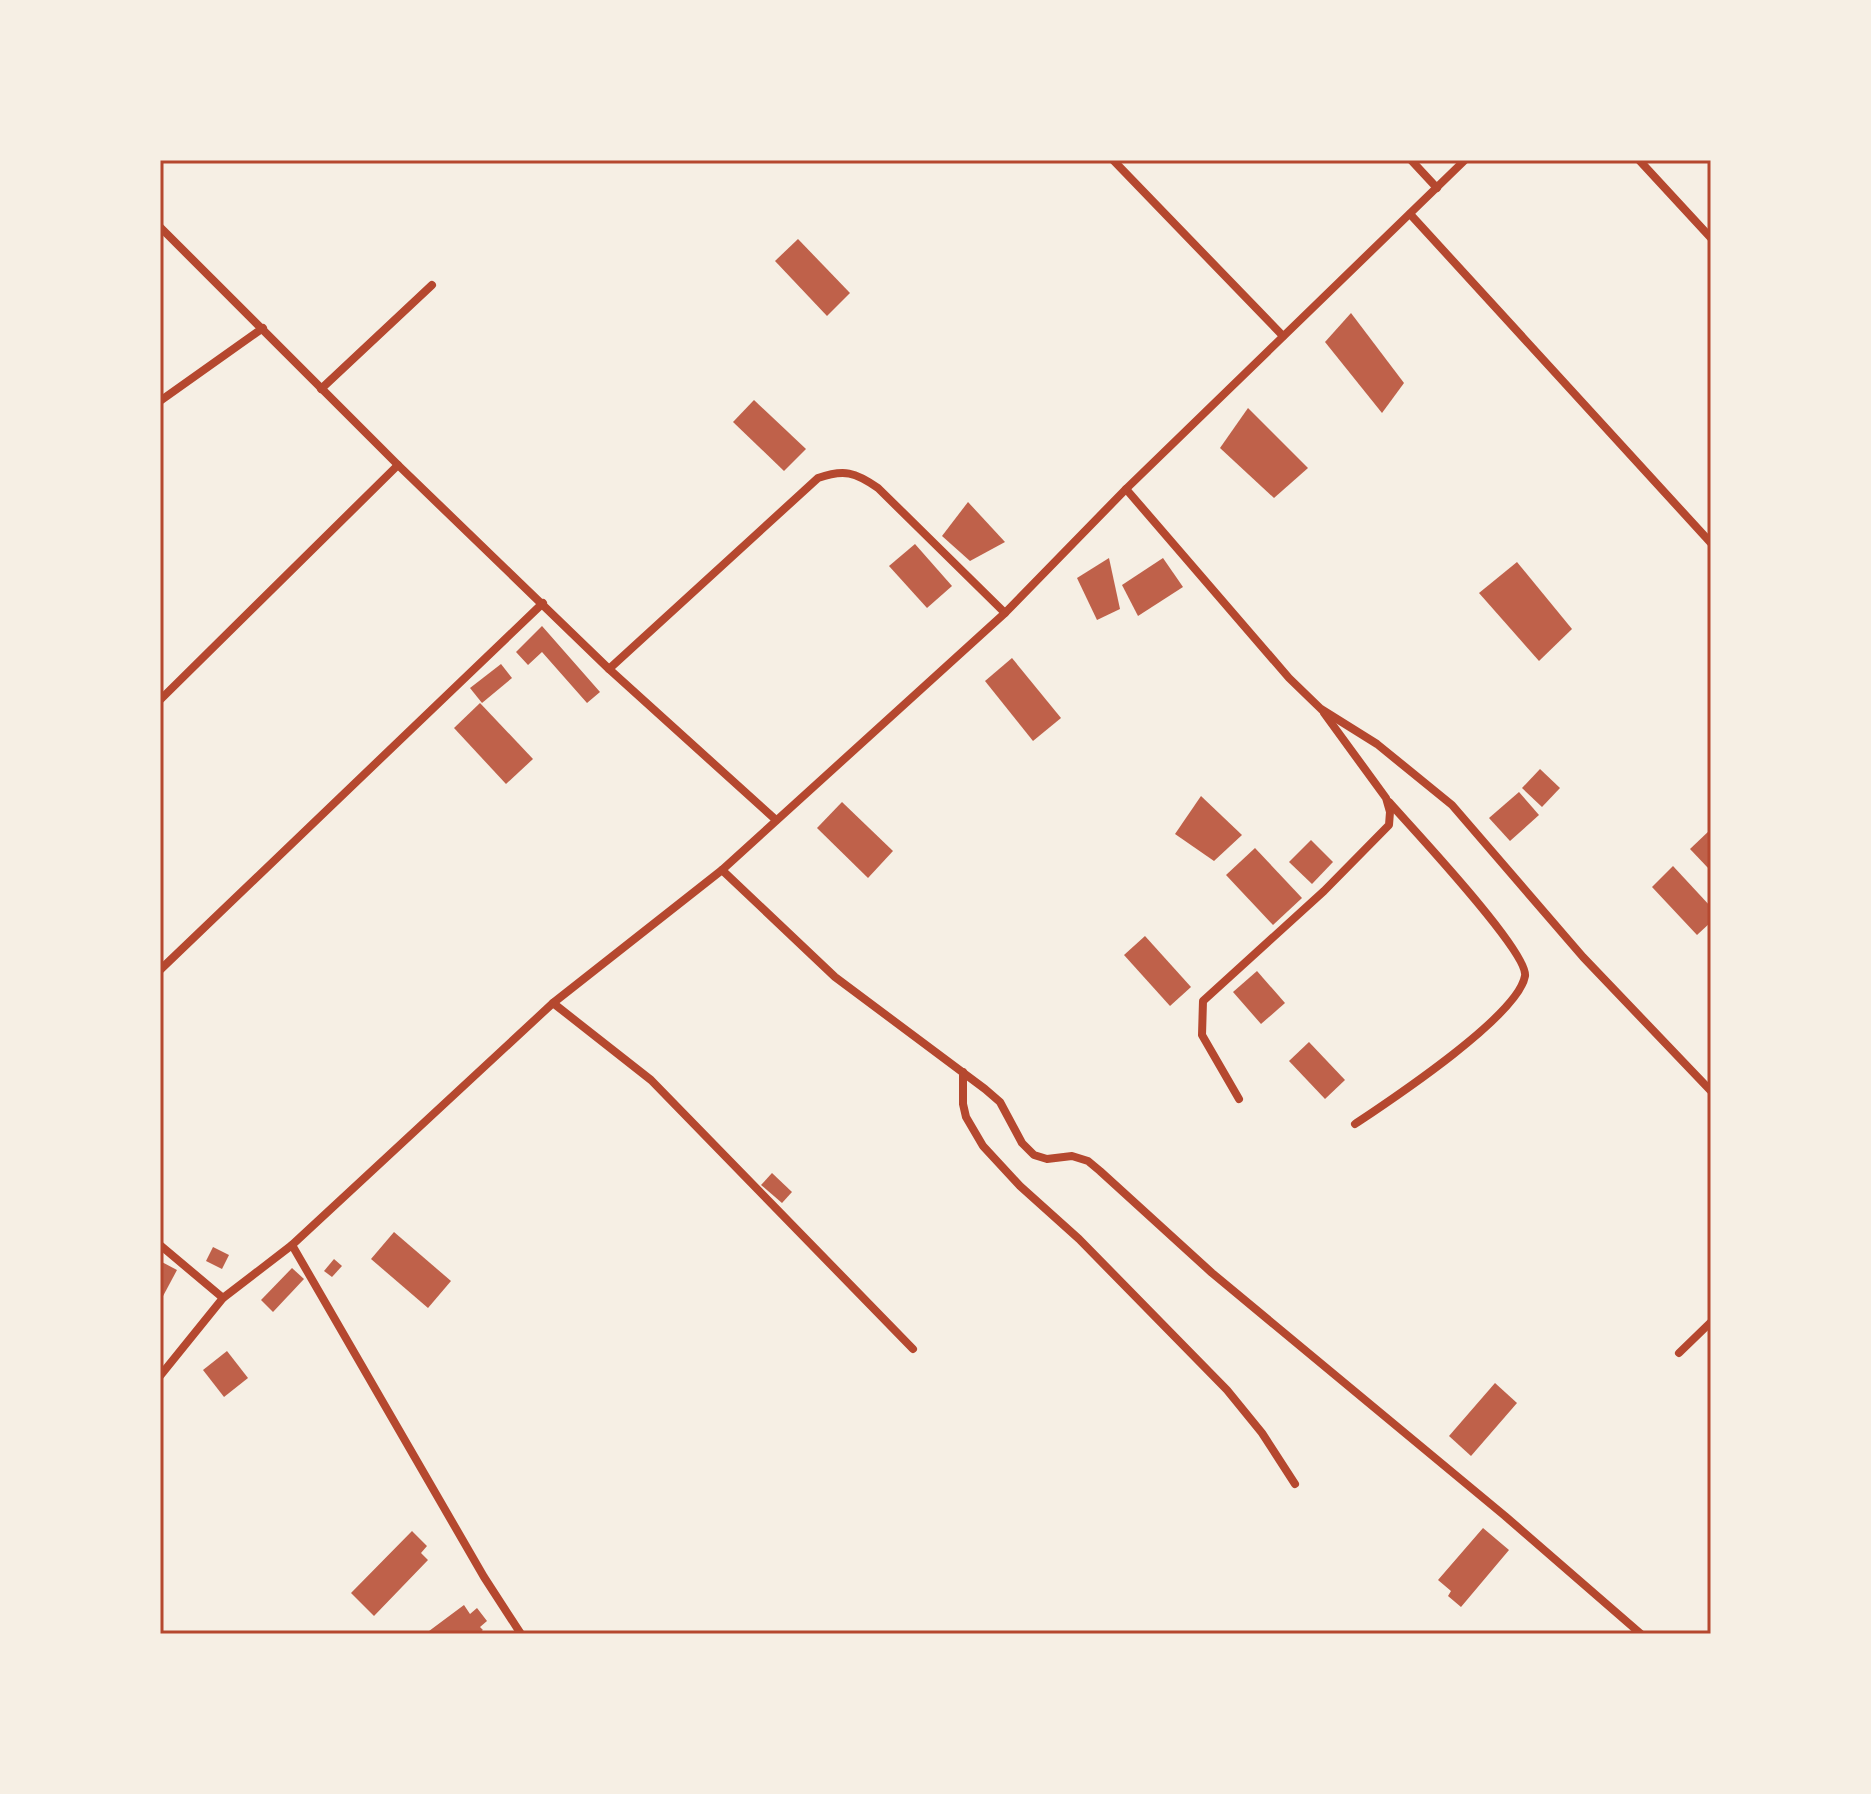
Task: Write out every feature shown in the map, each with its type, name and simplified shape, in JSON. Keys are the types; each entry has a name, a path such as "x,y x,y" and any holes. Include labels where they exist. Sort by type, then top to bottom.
{"street":[{"path":"1113,160 1283,336"},
{"path":"1411,160 1437,188"},
{"path":"160,1376 223,1298 292,1245 553,1003 722,870 1005,613 1126,489 1465,160"},
{"path":"1639,160 1711,238"},
{"path":"1410,214 1711,543"},
{"path":"160,227 398,465 609,669 776,820"},
{"path":"321,389 432,285"},
{"path":"160,401 263,328"},
{"path":"160,700 398,465"},
{"path":"609,669 818,478 838,471 860,476 878,488 1005,613"},
{"path":"1126,489 1289,678 1321,709 1386,798 1500,930 1523,966 1525,976 1511,1001 1492,1020 1423,1077 1355,1124"},
{"path":"160,970 543,603"},
{"path":"1321,709 1418,774 1452,805 1583,957 1711,1091"},
{"path":"1239,1099 1202,1035 1203,1001 1364,854 1389,825 1390,812 1386,798"},
{"path":"722,870 835,977 1000,1102 1022,1143 1034,1155 1047,1159 1072,1156 1088,1161 1212,1273 1505,1516 1641,1634"},
{"path":"553,1003 651,1080 913,1349"},
{"path":"963,1072 966,1117 983,1146 1227,1390 1262,1433 1295,1484"},
{"path":"160,1245 223,1298"},
{"path":"292,1245 484,1577 521,1634"},
{"path":"1679,1353 1711,1322"}],"building":[{"path":"798,239 850,293 827,316 775,261"},
{"path":"1351,313 1404,383 1382,413 1325,342"},
{"path":"754,400 806,449 784,471 733,422"},
{"path":"1248,408 1308,468 1274,498 1220,448"},
{"path":"968,502 1005,542 970,561 942,536"},
{"path":"915,544 952,586 927,608 889,566"},
{"path":"1109,558 1120,609 1097,620 1077,578"},
{"path":"1163,558 1183,587 1138,616 1122,585"},
{"path":"1517,562 1572,629 1539,661 1479,593"},
{"path":"542,626 600,692 587,703 542,652 528,665 516,652"},
{"path":"1012,658 1061,718 1033,741 985,681"},
{"path":"501,664 512,678 482,703 470,688"},
{"path":"480,703 533,759 506,784 454,728"},
{"path":"1540,769 1560,788 1542,807 1522,788"},
{"path":"1519,792 1539,815 1510,841 1489,818"},
{"path":"1201,796 1242,835 1214,861 1175,834"},
{"path":"842,802 893,851 868,878 817,828"},
{"path":"1711,829 1711,867 1709,869 1690,849"},
{"path":"1311,840 1333,862 1312,884 1289,862"},
{"path":"1255,848 1302,898 1273,925 1226,875"},
{"path":"1673,866 1711,907 1711,922 1697,935 1652,887"},
{"path":"1145,936 1191,987 1170,1006 1124,955"},
{"path":"1257,971 1285,1003 1261,1024 1233,992"},
{"path":"1309,1042 1345,1080 1325,1099 1289,1061"},
{"path":"772,1173 792,1192 782,1203 761,1185"},
{"path":"394,1232 451,1281 428,1308 371,1259"},
{"path":"213,1247 229,1255 222,1269 206,1261"},
{"path":"334,1259 342,1266 332,1277 324,1271"},
{"path":"160,1261 177,1270 162,1298 160,1297"},
{"path":"292,1268 304,1279 273,1312 261,1300"},
{"path":"227,1351 248,1378 224,1397 203,1370"},
{"path":"1495,1383 1517,1403 1471,1456 1449,1436"},
{"path":"1483,1528 1509,1550 1461,1607 1448,1596 1451,1591 1438,1580"},
{"path":"412,1531 427,1546 421,1553 428,1560 374,1616 351,1593"},
{"path":"464,1605 470,1614 477,1608 487,1621 480,1627 483,1630 477,1634 425,1634"}]}
